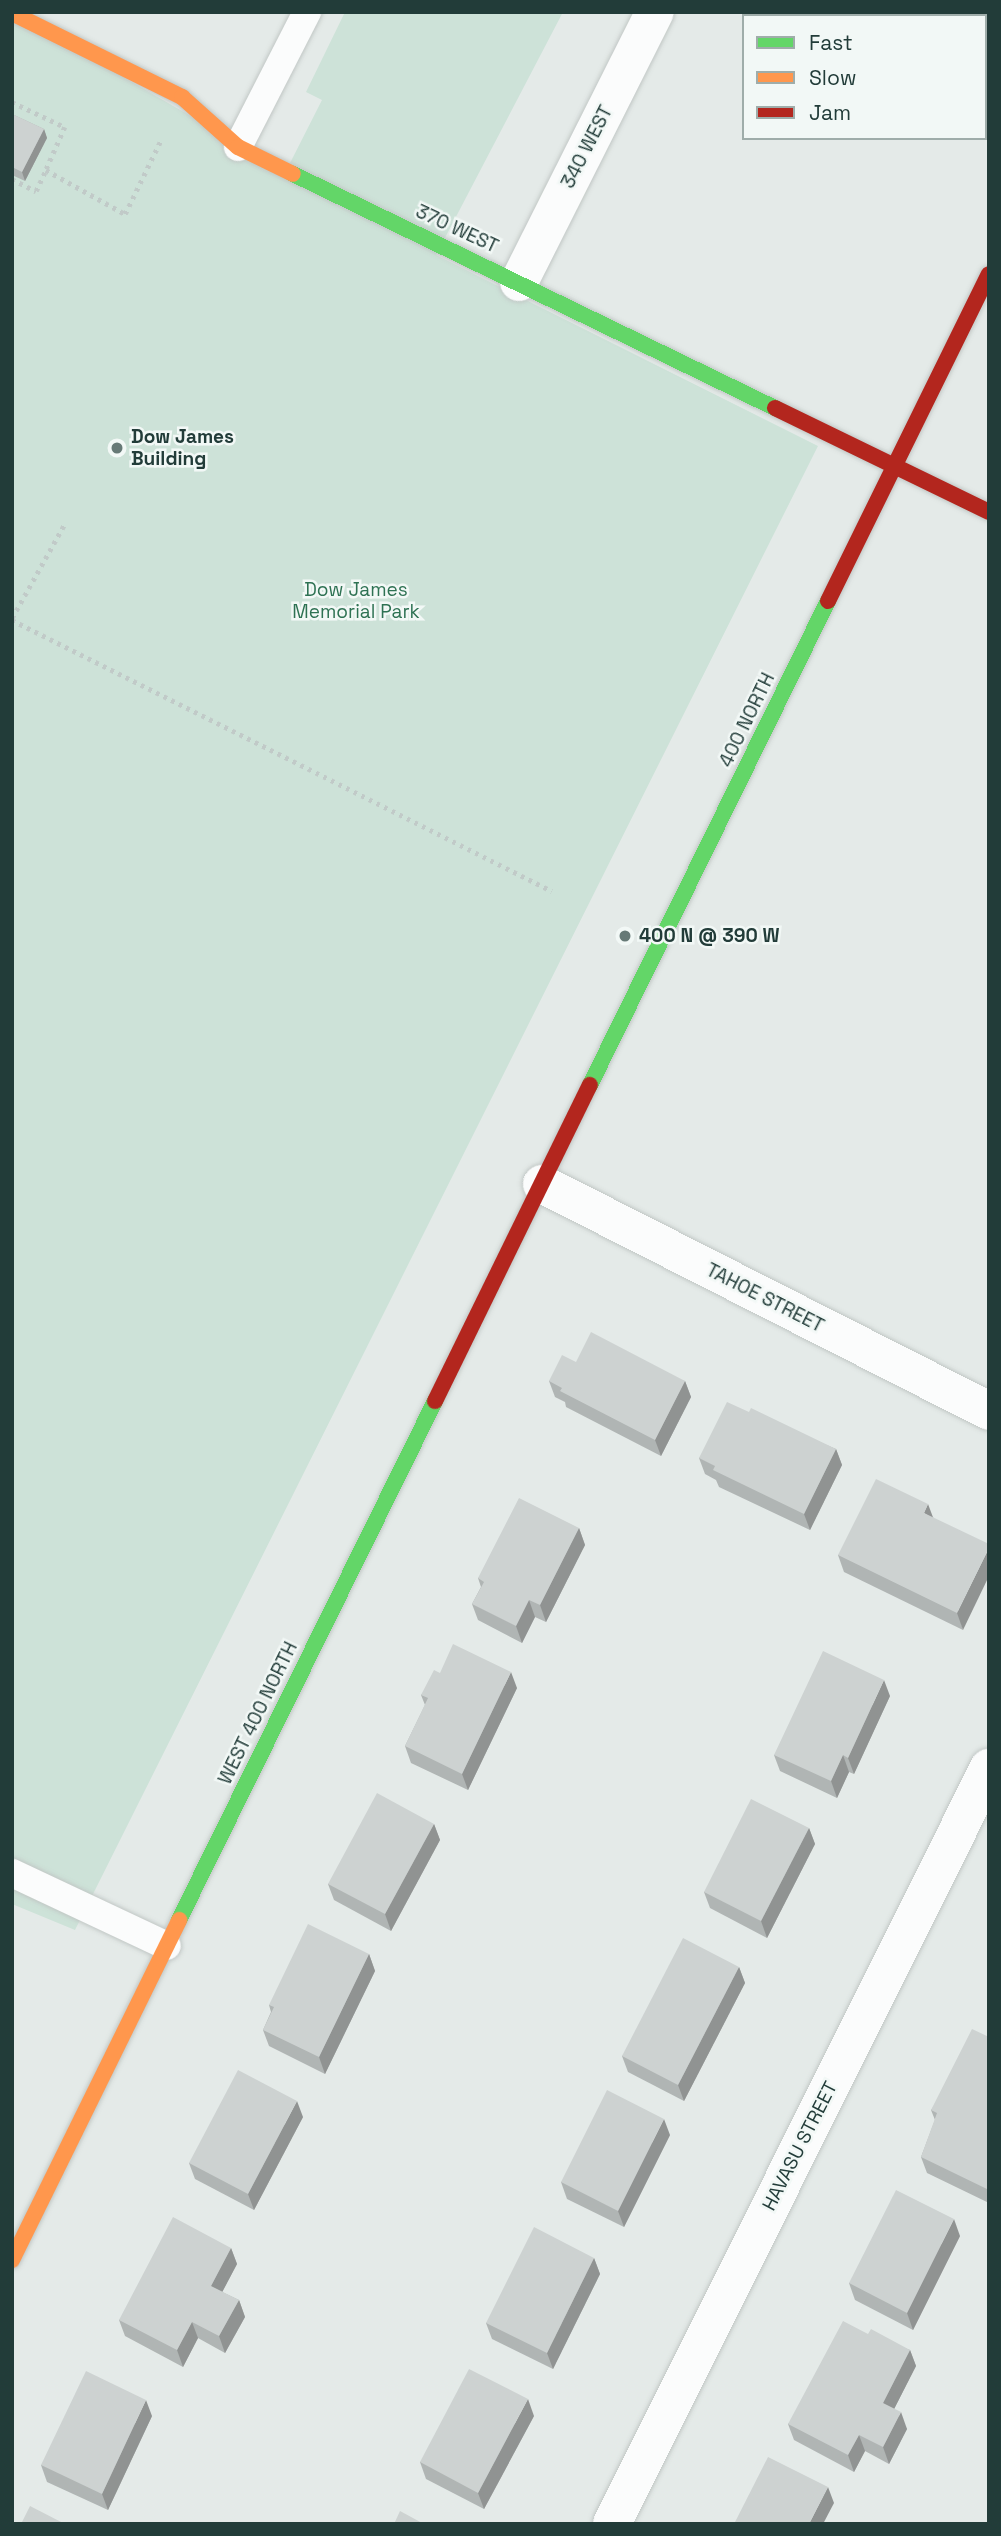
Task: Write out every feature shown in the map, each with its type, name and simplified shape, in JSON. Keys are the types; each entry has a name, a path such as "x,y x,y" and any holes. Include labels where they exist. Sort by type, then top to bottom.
{"street":[{"name":"340 WEST","path":"519,282 655,12"},
{"name":"370 WEST","path":"12,13 182,97 238,147 989,512"},
{"name":"400 NORTH","path":"541,1184 989,274"},
{"name":"TAHOE STREET","path":"541,1184 989,1411"},
{"name":"WEST 400 NORTH","path":"12,2260 541,1184"},
{"name":"HAVASU STREET","path":"612,2524 989,1768"}],"lane":[{"path":"238,147 307,12"},
{"path":"12,1873 167,1945"}],"path":[{"path":"46,170 125,214 182,97"},
{"path":"12,102 65,127 36,191 12,179"},
{"path":"65,523 12,619 552,891"}],"green space":[{"name":"Dow James Memorial Park","path":"345,12 563,12 436,255 818,446 75,1930 12,1904 12,13 286,171 322,100 306,92"}],"building":[{"path":"12,114 44,129 22,172 12,167"},
{"path":"591,1332 685,1381 655,1440 560,1391 562,1388 549,1381 562,1355 576,1362"},
{"path":"727,1402 749,1412 751,1408 836,1449 804,1514 713,1470 715,1466 699,1458"},
{"path":"876,1479 928,1504 924,1513 989,1544 957,1613 838,1555"},
{"path":"519,1498 579,1528 540,1605 529,1600 516,1626 472,1604 484,1582 478,1578"},
{"path":"453,1644 511,1672 462,1774 405,1746 428,1698 421,1695 434,1670 440,1673"},
{"path":"823,1651 884,1680 848,1758 843,1755 831,1781 774,1755"},
{"path":"377,1793 434,1824 385,1914 328,1884"},
{"path":"751,1799 809,1828 761,1921 704,1892"},
{"path":"308,1924 369,1954 319,2057 263,2030 274,2007 269,2005"},
{"path":"683,1938 739,1967 678,2085 622,2056"},
{"path":"972,2029 989,2037 989,2190 921,2157 937,2113 931,2110"},
{"path":"238,2070 297,2101 248,2194 189,2163"},
{"path":"607,2090 664,2119 618,2211 561,2182"},
{"path":"896,2190 954,2219 907,2313 849,2283"},
{"path":"173,2217 231,2248 211,2286 239,2300 219,2336 192,2322 177,2350 119,2320"},
{"path":"534,2227 594,2258 547,2353 486,2323"},
{"path":"843,2321 868,2334 871,2329 910,2350 883,2403 901,2412 883,2447 859,2435 848,2455 788,2424"},
{"path":"469,2369 528,2399 478,2493 420,2462"},
{"path":"86,2371 146,2400 102,2494 41,2465"},
{"path":"768,2457 828,2487 809,2524 734,2524"},
{"path":"30,2506 65,2524 21,2524"},
{"path":"400,2511 424,2524 394,2524"}],"traffic: fast":[{"path":"293,174 775,408"},
{"path":"590,1085 828,601"},
{"path":"179,1920 435,1401"}],"traffic: slow":[{"path":"12,13 182,97 238,147 293,174"},
{"path":"12,2260 179,1920"}],"traffic: jam":[{"path":"828,601 989,274"},
{"path":"775,408 989,512"},
{"path":"435,1401 590,1085"}],"place":[{"name":"Dow James Building","path":"117,448"},
{"name":"400 N @ 390 W","path":"625,936"}]}
